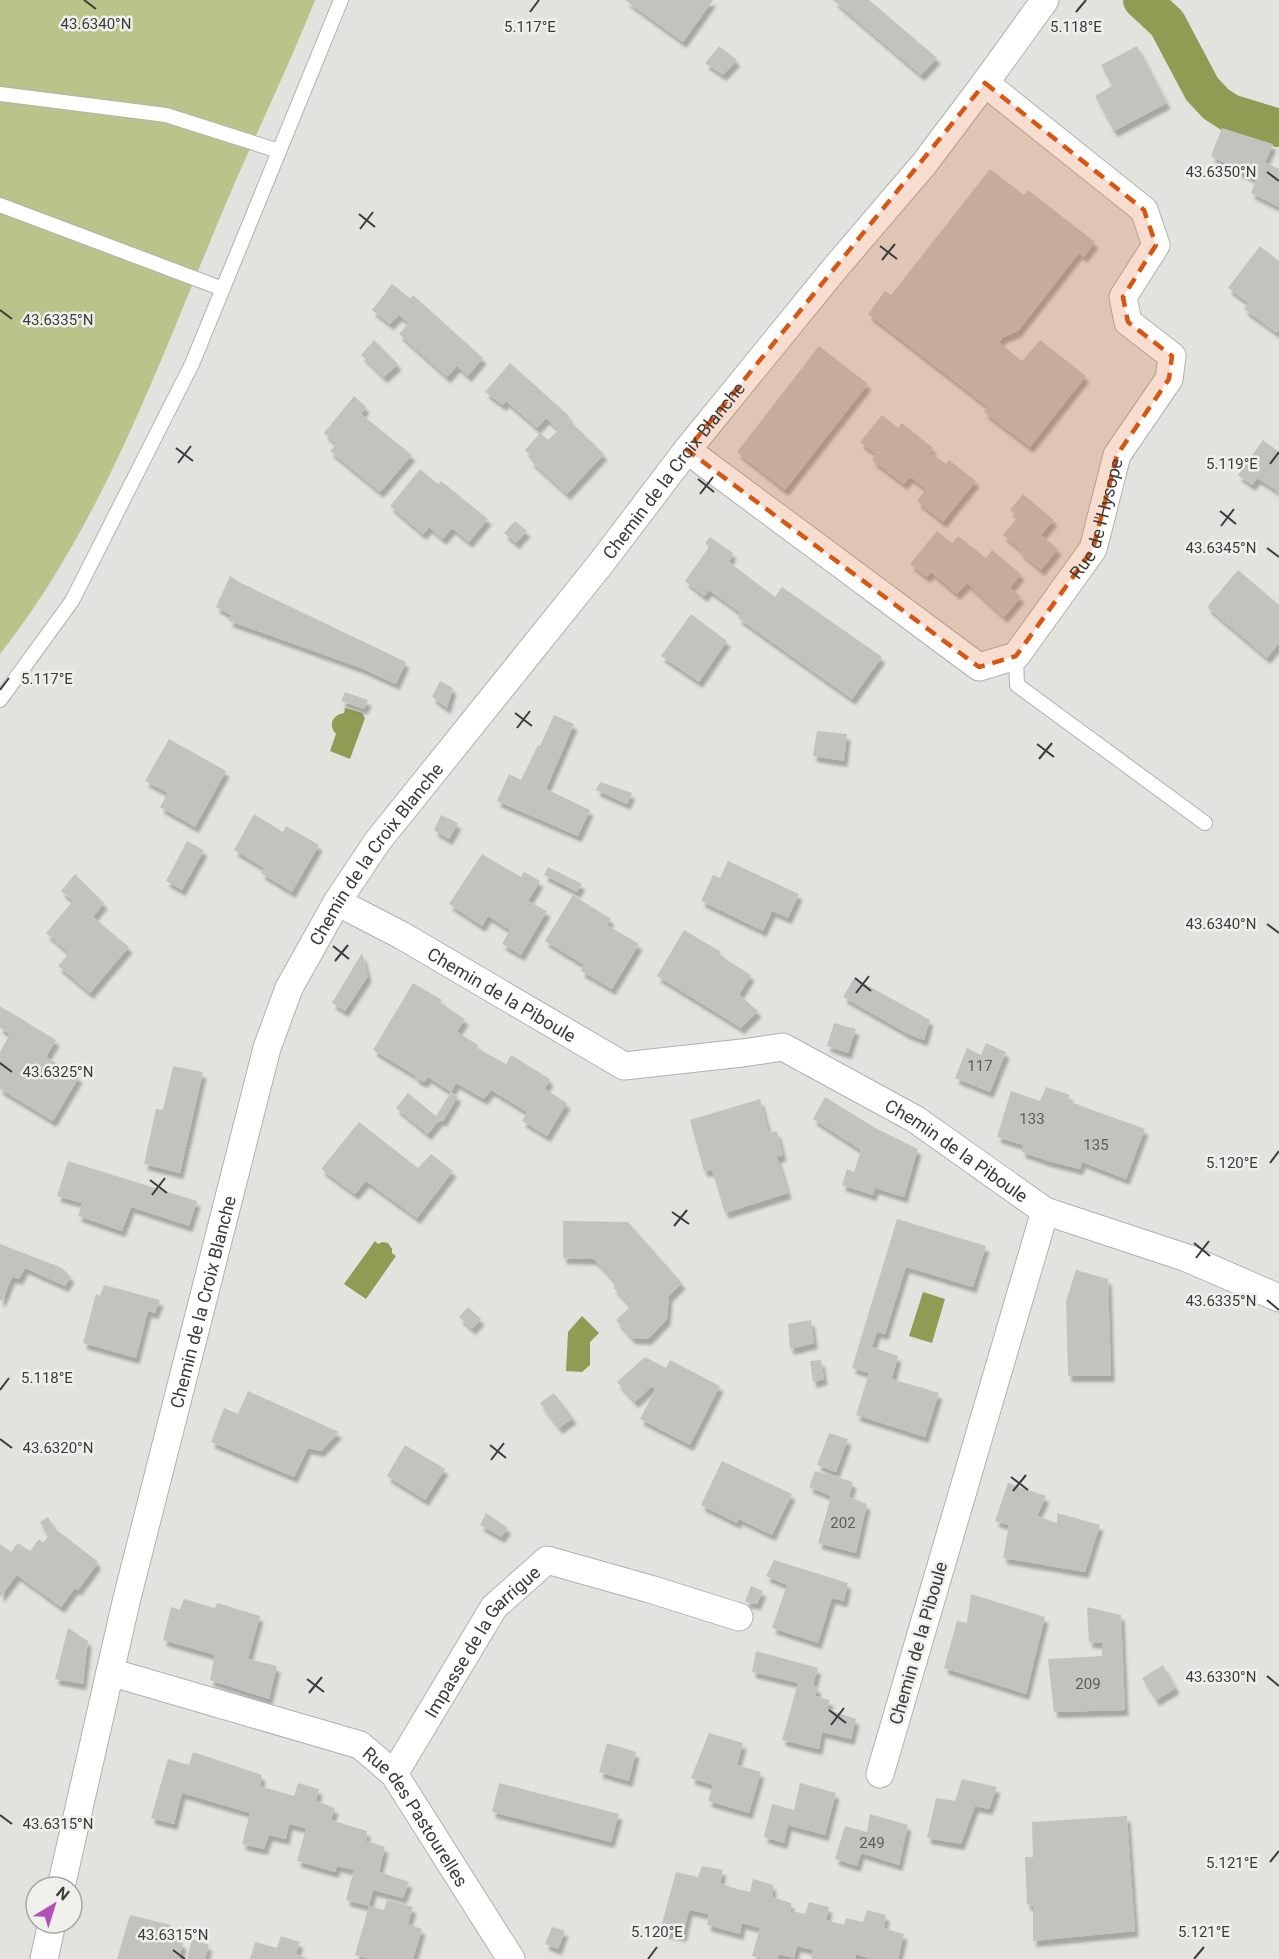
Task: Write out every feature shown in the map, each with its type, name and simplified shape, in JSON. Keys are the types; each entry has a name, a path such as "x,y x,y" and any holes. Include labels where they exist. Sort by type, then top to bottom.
{"street":[{"name":"Chemin de la Croix Blanche","path":"64,1875 126,1602 267,1048 289,988 337,902 377,842 602,562 687,450 836,267 924,164 986,83 1045,0"},
{"name":"Rue de l'Hysope","path":"986,83 1144,210 1156,245 1123,297 1128,322 1172,356 1169,379 1117,454 1093,549 1016,656"},
{"path":"687,450 979,667 1016,656"},
{"name":"Chemin de la Piboule","path":"337,902 401,934 624,1066 783,1047 915,1119 1045,1211 880,1774"},
{"path":"1045,1211 1187,1258 1279,1298"},
{"name":"Impasse de la Garrigue","path":"394,1774 494,1607 548,1560 739,1617"},
{"name":"Rue des Pastourelles","path":"110,1672 360,1745 394,1774 511,1959"},
{"path":"44,1959 49,1935"}],"lane":[{"path":"0,700 72,601 192,364 341,0"},
{"path":"0,94 166,115 279,151"},
{"path":"0,205 223,288"},
{"path":"1016,656 1017,685 1205,823"}],"highlighted area":[{"path":"985,83 1144,210 1156,245 1123,297 1128,322 1172,356 1169,379 1117,455 1093,549 1016,656 979,667 687,450"}],"shaded area":[{"path":"0,0 315,0 123,447 67,554 35,605 0,654"},
{"path":"345,708 362,713 365,718 350,759 330,751 336,734 332,721 344,713"},
{"path":"375,1241 378,1244 388,1243 392,1253 396,1256 366,1299 344,1284"},
{"path":"923,1292 945,1299 932,1343 909,1336"},
{"path":"582,1316 599,1333 590,1342 590,1365 582,1372 566,1371 568,1332"}],"building":[{"path":"625,0 713,0 683,42"},
{"path":"833,0 869,0 937,58 921,75"},
{"path":"719,46 737,60 723,75 705,63"},
{"path":"1137,46 1167,103 1114,131 1095,96 1112,86 1101,65"},
{"path":"1222,128 1273,144 1265,162 1279,169 1279,207 1251,193 1256,180 1211,156"},
{"path":"990,169 1024,195 1028,190 1095,242 1084,257 1079,253 1018,331 1002,338 999,342 1022,361 1040,340 1086,376 1030,447 984,412 988,407 868,314 885,291 891,295"},
{"path":"1260,246 1279,261 1279,330 1277,333 1244,309 1248,303 1228,288"},
{"path":"392,284 410,298 413,295 483,358 468,376 457,366 447,377 399,334 409,323 399,315 390,324 372,310"},
{"path":"374,340 398,364 384,377 361,355"},
{"path":"819,346 868,384 785,490 737,452"},
{"path":"510,363 569,416 568,419 604,454 567,494 530,460 533,458 525,450 540,433 548,440 559,430 546,418 537,428 506,401 503,405 485,392"},
{"path":"354,396 366,407 361,414 412,455 380,492 330,451 336,444 324,433"},
{"path":"882,415 898,428 902,423 933,448 930,452 946,464 949,460 976,481 943,522 917,501 926,489 910,477 904,484 872,460 876,454 860,442"},
{"path":"1263,440 1279,452 1279,497 1276,490 1257,478 1252,485 1238,475"},
{"path":"420,469 438,484 441,481 488,519 469,542 452,528 443,539 429,527 423,534 390,506"},
{"path":"1023,494 1054,520 1041,535 1058,549 1041,570 1003,535 1018,517 1010,510"},
{"path":"515,521 527,531 516,543 504,533"},
{"path":"937,531 952,543 958,536 986,558 992,550 1021,574 1010,588 1021,597 1004,617 967,583 957,594 931,572 927,577 910,564"},
{"path":"710,537 733,553 729,562 775,597 782,587 882,657 852,699 738,618 741,613 709,590 704,596 685,581 709,547 705,543"},
{"path":"1238,570 1279,605 1279,643 1267,658 1207,607"},
{"path":"230,576 406,662 396,684 361,668 229,621 231,615 216,607"},
{"path":"691,614 727,641 699,682 661,656"},
{"path":"440,681 453,688 447,708 432,697"},
{"path":"345,692 368,700 364,709 341,701"},
{"path":"554,715 574,724 546,789 590,810 578,836 497,801 509,774 521,780"},
{"path":"817,731 847,734 844,761 813,756"},
{"path":"169,739 226,771 195,827 160,807 168,793 145,781"},
{"path":"600,782 632,793 627,804 596,790"},
{"path":"254,814 283,832 286,826 319,845 292,892 261,873 264,868 234,850"},
{"path":"441,815 458,823 449,839 434,830"},
{"path":"187,841 204,850 182,890 166,881"},
{"path":"482,854 521,877 524,872 540,881 528,901 547,911 521,955 502,944 510,930 488,916 482,926 449,904"},
{"path":"728,861 799,894 788,918 772,911 763,931 701,901 713,875 720,878"},
{"path":"548,867 582,884 577,892 544,875"},
{"path":"75,874 104,903 93,917 129,947 90,993 58,966 69,953 46,933 73,901 61,891"},
{"path":"573,895 611,919 607,925 639,944 612,989 581,971 584,965 545,941"},
{"path":"684,930 721,952 719,955 751,975 739,995 758,1011 741,1028 657,976"},
{"path":"362,953 368,976 345,1011 332,1003"},
{"path":"854,978 930,1020 924,1040 908,1034 843,997"},
{"path":"413,983 442,1000 440,1003 465,1019 457,1032 478,1045 477,1048 506,1064 511,1055 550,1079 545,1089 567,1103 547,1136 522,1121 527,1112 491,1090 484,1099 456,1083 451,1092 428,1077 424,1082 415,1078 416,1076 373,1050"},
{"path":"0,1006 56,1040 46,1057 79,1077 53,1121 0,1089 0,1052 10,1034 0,1028"},
{"path":"834,1023 856,1029 848,1053 827,1046"},
{"path":"986,1043 1006,1052 990,1092 955,1078 967,1048 981,1055"},
{"path":"173,1066 203,1072 180,1173 144,1164 156,1109 163,1110"},
{"path":"1046,1087 1070,1095 1068,1101 1145,1129 1126,1179 1082,1162 1080,1169 1048,1161 1022,1152 1023,1145 997,1137 1011,1091 1040,1101"},
{"path":"451,1092 458,1096 443,1121 440,1119 428,1134 396,1108 408,1093 436,1116"},
{"path":"825,1097 877,1129 918,1149 904,1197 875,1188 873,1195 842,1185 847,1169 854,1172 861,1150 813,1119"},
{"path":"760,1099 769,1133 777,1131 783,1155 777,1157 788,1193 725,1213 712,1170 704,1171 690,1120"},
{"path":"359,1122 418,1168 431,1154 453,1171 417,1218 366,1181 355,1194 321,1169"},
{"path":"68,1161 197,1201 189,1226 131,1207 122,1231 78,1216 82,1203 57,1196"},
{"path":"897,1219 986,1246 973,1287 906,1267 885,1334 877,1332 872,1347 898,1356 892,1379 939,1393 925,1437 856,1415 869,1373 852,1368"},
{"path":"563,1221 628,1222 682,1283 669,1296 667,1319 648,1339 632,1338 616,1320 631,1306 613,1287 617,1283 594,1259 563,1258"},
{"path":"0,1244 62,1268 71,1277 65,1286 25,1268 19,1279 12,1277 2,1301 0,1300"},
{"path":"1076,1270 1108,1279 1111,1376 1068,1376 1066,1301"},
{"path":"104,1285 160,1300 155,1313 148,1311 136,1358 83,1343 96,1294 100,1296"},
{"path":"468,1307 481,1319 472,1329 459,1317"},
{"path":"811,1320 814,1343 790,1349 788,1324"},
{"path":"645,1357 666,1368 670,1360 720,1386 690,1445 640,1419 655,1390 652,1386 635,1402 617,1382"},
{"path":"821,1360 824,1379 813,1382 810,1361"},
{"path":"248,1391 339,1432 321,1451 308,1448 294,1477 211,1442 224,1408 238,1414"},
{"path":"554,1393 573,1418 559,1428 540,1403"},
{"path":"829,1433 848,1439 836,1472 817,1465"},
{"path":"405,1445 445,1469 425,1500 387,1476"},
{"path":"722,1461 792,1494 772,1535 739,1519 737,1523 701,1505"},
{"path":"815,1471 853,1482 849,1497 867,1504 856,1553 818,1543 831,1496 809,1487"},
{"path":"1008,1483 1046,1496 1037,1516 1057,1523 1057,1513 1100,1525 1085,1572 1003,1558 1009,1525 995,1521"},
{"path":"486,1513 508,1528 501,1537 480,1525"},
{"path":"48,1517 54,1528 97,1561 97,1564 78,1590 75,1588 61,1607 17,1575 0,1597 0,1544 11,1552 18,1543 30,1551 39,1539 43,1542 48,1537 40,1522"},
{"path":"774,1560 848,1583 844,1601 832,1598 818,1643 772,1628 787,1585 766,1576"},
{"path":"751,1586 763,1591 757,1604 745,1602"},
{"path":"971,1594 1045,1617 1026,1694 944,1668 957,1621 967,1623"},
{"path":"184,1599 215,1608 217,1603 260,1616 248,1659 277,1666 269,1699 210,1680 215,1655 163,1640 171,1607 180,1610"},
{"path":"1087,1607 1121,1615 1125,1710 1054,1712 1048,1659 1102,1656 1102,1643 1089,1642"},
{"path":"68,1628 88,1641 83,1684 55,1679"},
{"path":"756,1651 818,1668 813,1685 818,1688 815,1696 830,1700 827,1709 856,1719 851,1739 822,1732 819,1749 782,1740 798,1683 752,1672"},
{"path":"1163,1665 1176,1688 1156,1700 1142,1678"},
{"path":"709,1733 743,1743 737,1765 761,1772 749,1813 708,1801 713,1785 691,1778"},
{"path":"607,1743 636,1752 629,1781 599,1772"},
{"path":"193,1752 262,1775 260,1786 294,1796 298,1783 319,1789 316,1801 335,1808 331,1820 367,1831 366,1841 385,1847 379,1872 409,1882 403,1898 373,1890 369,1906 346,1900 354,1870 337,1866 335,1872 297,1861 306,1828 289,1824 286,1839 269,1835 264,1849 242,1844 250,1813 182,1793 174,1824 151,1818 168,1759 189,1765"},
{"path":"962,1779 997,1787 989,1809 975,1806 961,1844 927,1838 936,1798 955,1801"},
{"path":"499,1783 619,1814 611,1842 492,1812"},
{"path":"800,1783 836,1793 825,1835 788,1825 784,1843 764,1837 772,1804 794,1810"},
{"path":"870,1814 908,1825 899,1865 861,1853 857,1866 835,1859 845,1826 867,1832"},
{"path":"1127,1816 1135,1931 1033,1941 1033,1906 1027,1904 1025,1857 1033,1857 1032,1822"},
{"path":"702,1866 723,1870 720,1883 733,1888 750,1892 753,1879 773,1885 772,1897 791,1903 791,1911 805,1914 809,1902 829,1907 826,1920 844,1925 846,1918 863,1922 867,1910 886,1915 884,1928 904,1934 898,1959 871,1959 856,1954 855,1959 811,1959 813,1950 797,1946 794,1958 779,1954 777,1959 764,1959 752,1956 760,1928 742,1923 740,1934 707,1925 709,1914 689,1910 683,1936 660,1931 676,1872 698,1877"},
{"path":"387,1900 413,1907 408,1924 422,1929 413,1959 370,1959 355,1955 369,1906 384,1910"},
{"path":"130,1915 171,1925 169,1937 183,1943 179,1959 117,1959"},
{"path":"552,1927 565,1931 558,1949 545,1944"},
{"path":"281,1936 300,1942 296,1954 308,1959 250,1959 255,1942 277,1948"},
{"path":"192,1939 209,1945 205,1959 187,1959"}],"waterway":[{"path":"1142,0 1167,23 1202,89 1216,104 1230,113 1279,128"}]}
